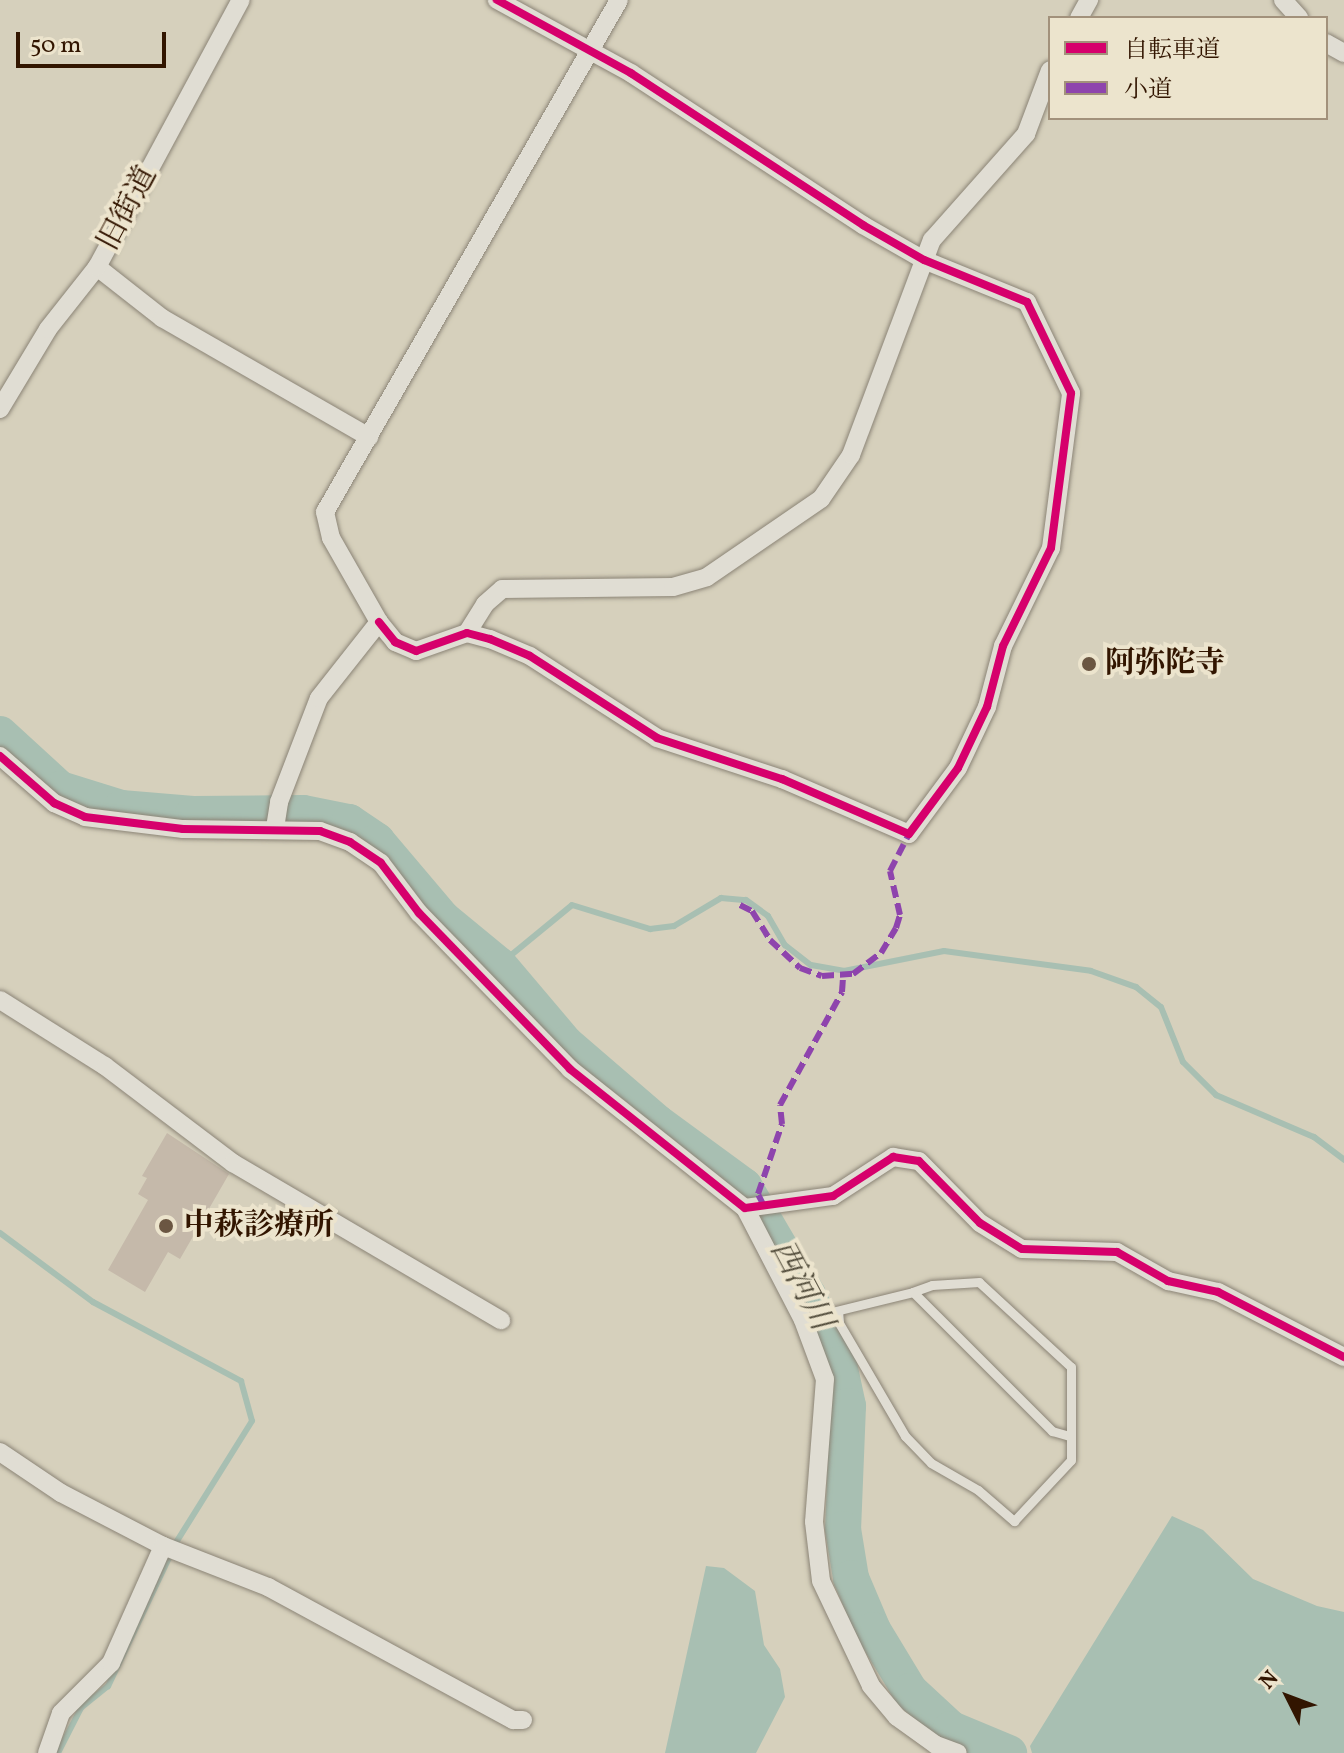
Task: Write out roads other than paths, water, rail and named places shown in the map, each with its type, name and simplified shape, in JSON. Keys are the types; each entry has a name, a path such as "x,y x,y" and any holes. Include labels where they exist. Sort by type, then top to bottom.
{"street":[{"name":"旧街道","path":"0,409 48,329 97,267 241,0"},
{"path":"467,633 530,656 657,738 782,779 909,834 958,768 987,707 1003,646 1051,548 1071,393 1027,302 924,260 591,51 497,0"},
{"path":"619,0 325,512 331,538 379,622 395,642 416,651 467,633 485,604 502,589 673,587 707,577 821,499 851,455 932,240 1026,134 1048,75"},
{"path":"1283,0 1297,16"},
{"path":"97,267 162,318 369,437"},
{"path":"277,817 319,698 379,622"},
{"path":"0,756 54,803 85,817 183,829 277,817 350,842 381,863 419,913 570,1069 753,1207 807,1319 825,1379 814,1522 821,1581 871,1686 897,1717 936,1745 958,1753"},
{"path":"0,1000 105,1066 243,1170 501,1320"},
{"path":"753,1207 833,1196 893,1157 919,1161 994,1235 1022,1249 1117,1252 1168,1281 1218,1292 1344,1357"},
{"path":"0,1452 61,1493 163,1547 268,1587 513,1720 523,1720"},
{"path":"47,1753 61,1713 111,1663 163,1547"}],"lane":[{"path":"807,1319 932,1285 979,1282 1071,1367 1071,1460 1014,1521 978,1490 931,1463 905,1436 839,1323 838,1311"},
{"path":"913,1292 1052,1431 1070,1436"}],"waterway":[{"name":"西河川","path":"0,734 60,789 121,808 193,814 303,813 349,822 377,841 443,919 499,965 566,1044 658,1123 744,1186 808,1295 839,1364 848,1406 843,1529 851,1578 873,1630 910,1691 951,1729 1009,1753"},
{"path":"499,965 572,905 650,929 674,926 721,898 746,900 768,916 785,945 811,965 844,971 944,951 1091,971 1136,987 1161,1007 1183,1062 1216,1095 1314,1137 1344,1160"},
{"path":"0,1233 93,1302 241,1381 252,1421 177,1541 108,1686 81,1708 58,1753"}],"place":[{"name":"阿弥陀寺","path":"1089,664"},
{"name":"中萩診療所","path":"166,1226"}]}
